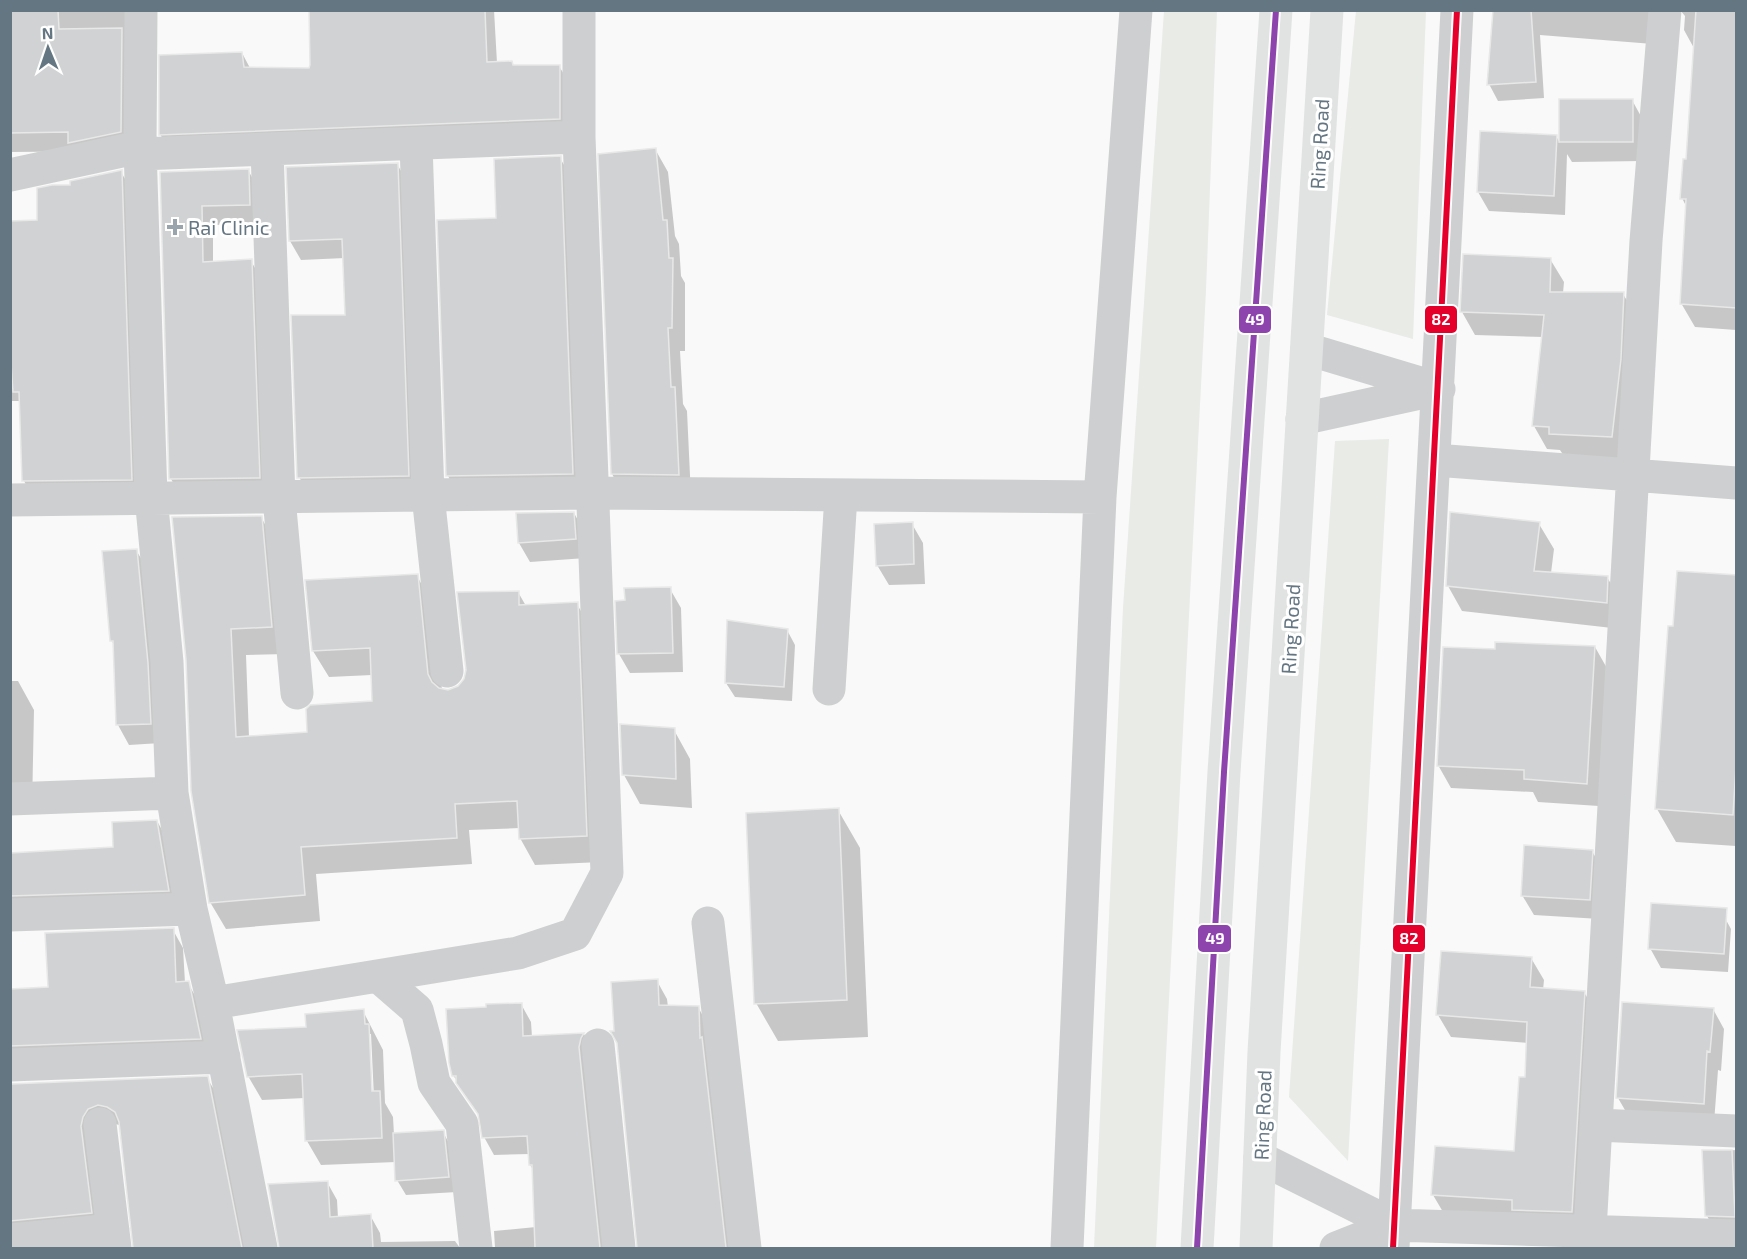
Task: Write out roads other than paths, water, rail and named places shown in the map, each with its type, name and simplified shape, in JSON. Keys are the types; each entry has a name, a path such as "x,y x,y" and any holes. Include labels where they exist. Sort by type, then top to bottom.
{"main road":[{"path":"1197,1248 1224,772 1276,10"},
{"name":"Ring Road","path":"1256,1248 1265,1041 1327,10"}],"street":[{"path":"141,10 140,151 151,497 167,662 172,794 191,909 213,1003 261,1248"},
{"path":"213,1003 518,953 575,934 607,873 579,137 579,10"},
{"path":"1067,1248 1100,496 1136,10"},
{"path":"1394,1237 1457,10"},
{"path":"1590,1239 1646,241 1665,10"},
{"path":"10,175 140,151 267,150 579,137"},
{"path":"416,144 428,495 447,671"},
{"path":"267,150 279,498 297,693"},
{"path":"1307,349 1439,388"},
{"path":"1302,419 1439,388"},
{"path":"1435,460 1633,477 1737,483"},
{"path":"10,493 11,500 591,493 1100,496"},
{"path":"829,689 841,495"},
{"path":"10,799 172,794"},
{"path":"10,915 191,909"},
{"path":"708,923 745,1248"},
{"path":"379,977 417,1010 434,1083 462,1124 476,1248"},
{"path":"598,1045 619,1248"},
{"path":"10,1065 224,1057"},
{"path":"10,1240 114,1239 100,1124"},
{"path":"1596,1125 1737,1131"},
{"path":"1260,1158 1394,1237"},
{"path":"1336,1248 1394,1237 1590,1239 1737,1236"}],"place":[{"name":"Rai Clinic","path":"175,227"}]}
